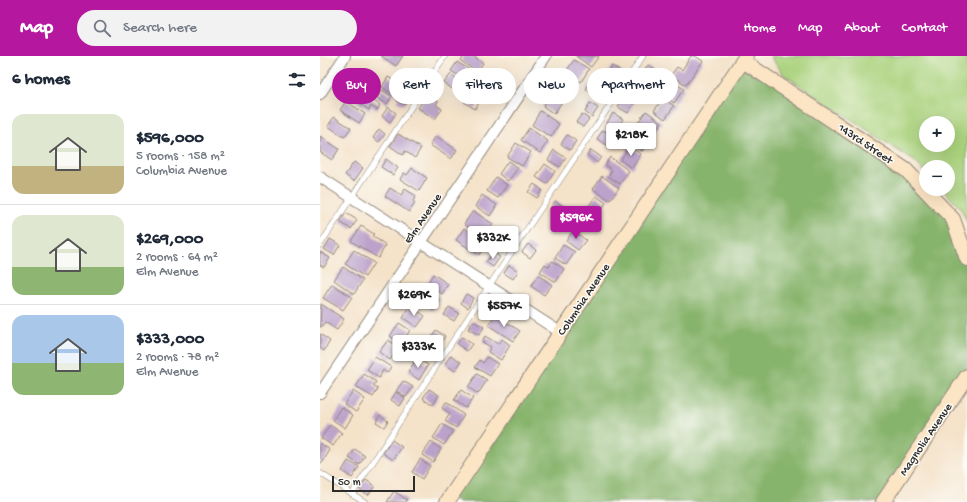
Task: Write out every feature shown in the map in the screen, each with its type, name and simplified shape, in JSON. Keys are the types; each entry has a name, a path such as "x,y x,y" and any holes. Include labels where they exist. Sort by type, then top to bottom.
{"street":[{"path":"320,94 346,56"},
{"name":"Elm Avenue","path":"320,393 546,56"},
{"name":"143rd Street","path":"741,58 906,170 953,219 967,259"},
{"name":"Columbia Avenue","path":"447,502 741,58"},
{"path":"320,177 560,332"},
{"name":"Magnolia Avenue","path":"883,502 967,376"}],"lane":[{"path":"320,245 445,56"},
{"path":"352,494 643,56"},
{"path":"320,473 365,502"}],"green space":[{"path":"771,56 967,56 967,222 961,209 949,196 955,196 955,160 919,160 919,166 914,161 784,75"},
{"path":"743,61 906,170 919,184 919,196 931,196 953,219 967,259 967,376 883,502 459,502 450,496"}],"building":[{"path":"381,56 403,56 396,66"},
{"path":"464,56 473,56 483,63 480,68 471,68 461,61"},
{"path":"576,56 599,56 591,67"},
{"path":"691,56 695,56 703,61 686,85 678,80 678,68 676,68 677,67 682,70"},
{"path":"574,60 587,68 587,72 581,82 579,81 579,68 568,68"},
{"path":"457,62 467,68 453,68"},
{"path":"451,74 452,75 452,89 444,83"},
{"path":"388,77 389,78 389,92 382,87"},
{"path":"678,85 684,89 678,97"},
{"path":"382,90 389,94 389,101 387,104 381,100"},
{"path":"344,104 350,104 365,114 359,123 340,110"},
{"path":"360,104 380,105 377,110 371,106 369,110"},
{"path":"421,104 436,104 442,109 435,119 418,108"},
{"path":"467,104 478,104 475,109"},
{"path":"544,104 560,104 554,114 543,106"},
{"path":"589,104 598,108 592,117 585,112"},
{"path":"620,104 633,104 628,113 618,107"},
{"path":"659,104 671,104 674,106 665,119 654,111"},
{"path":"388,107 396,113 390,122 382,116"},
{"path":"540,111 559,124 551,137 532,125"},
{"path":"646,111 662,122 653,135 637,124"},
{"path":"613,113 623,119 615,132 605,126"},
{"path":"582,114 589,119 583,127 576,122"},
{"path":"334,117 351,128 344,137 328,126"},
{"path":"529,128 548,141 540,153 521,140"},
{"path":"379,129 385,134 379,142 373,138"},
{"path":"603,130 613,136 607,145 597,139"},
{"path":"641,131 651,139 642,151 627,141 631,135 636,138"},
{"path":"398,134 421,148 415,158 405,151 403,155 390,146"},
{"path":"567,135 576,141 570,150 561,144"},
{"path":"320,136 339,149 332,160 320,152"},
{"path":"436,136 457,150 451,159 430,145"},
{"path":"516,143 531,152 522,166 507,157"},
{"path":"629,147 641,154 632,168 620,160"},
{"path":"554,150 566,158 560,167 548,160"},
{"path":"591,150 601,157 597,163 587,155"},
{"path":"610,157 629,171 620,184 608,176 612,170 605,165"},
{"path":"386,159 398,168 393,175 381,167"},
{"path":"508,161 518,168 508,181 499,174"},
{"path":"354,162 363,168 354,181 345,175"},
{"path":"545,164 555,171 547,184 536,177"},
{"path":"412,168 427,178 419,191 400,179 404,173 407,175"},
{"path":"602,176 619,188 610,200 593,189"},
{"path":"496,177 507,185 498,198 487,191"},
{"path":"534,184 542,190 537,198 528,192"},
{"path":"390,188 401,195 405,189 416,196 413,201 415,203 409,212 385,196"},
{"path":"482,195 497,205 490,216 475,206"},
{"path":"596,196 606,203 597,215 587,208"},
{"path":"555,201 568,209 563,218 550,209"},
{"path":"473,211 493,224 484,237 464,224"},
{"path":"583,211 596,220 588,231 575,222"},
{"path":"346,213 357,220 351,229 340,222"},
{"path":"361,226 374,234 372,236 386,245 378,258 351,241"},
{"path":"464,228 487,243 479,255 456,240"},
{"path":"573,231 586,240 578,250 566,241"},
{"path":"330,239 340,245 334,255 324,249"},
{"path":"528,244 536,250 530,258 522,252"},
{"path":"563,245 575,252 566,265 555,258"},
{"path":"354,250 374,263 365,277 345,264"},
{"path":"320,252 330,258 324,267 320,265"},
{"path":"493,252 500,257 493,267 486,262"},
{"path":"552,261 564,269 556,282 540,272 545,264 549,267"},
{"path":"509,265 518,271 513,279 504,273"},
{"path":"343,267 363,280 354,294 334,280"},
{"path":"433,274 448,284 442,294 427,284"},
{"path":"538,275 552,285 544,295 531,286"},
{"path":"332,284 352,297 343,310 323,298"},
{"path":"423,288 440,300 433,310 416,299"},
{"path":"466,294 473,298 468,308 461,303"},
{"path":"321,304 344,319 337,330 325,322 320,327"},
{"path":"410,306 425,316 417,327 403,318"},
{"path":"449,307 459,313 454,321 444,315"},
{"path":"495,315 520,331 513,341 488,325"},
{"path":"473,321 484,327 479,335 468,329"},
{"path":"399,323 410,330 402,344 390,336"},
{"path":"436,330 445,336 440,345 430,339"},
{"path":"320,334 330,341 324,351 320,348"},
{"path":"485,336 498,344 502,339 510,345 501,360 488,352 491,347 482,342"},
{"path":"462,337 472,344 467,351 457,344"},
{"path":"388,340 399,347 390,360 379,352"},
{"path":"428,342 438,349 434,355 424,349"},
{"path":"451,355 461,362 455,371 445,364"},
{"path":"375,357 391,367 387,373 383,370 379,378 367,370"},
{"path":"487,357 498,364 490,376 475,367 480,360 483,363"},
{"path":"417,358 428,365 419,380 408,372"},
{"path":"364,374 376,382 373,386 378,389 373,397 356,387"},
{"path":"477,374 487,380 478,394 468,387"},
{"path":"403,381 413,387 406,397 396,391"},
{"path":"429,389 439,395 433,405 423,398"},
{"path":"461,390 473,398 466,408 454,400"},
{"path":"353,391 365,399 356,412 344,404"},
{"path":"396,392 405,398 400,406 391,400"},
{"path":"446,402 464,415 456,428 445,421 450,414 442,408"},
{"path":"341,407 353,415 345,428 333,420"},
{"path":"380,415 388,421 384,427 376,422"},
{"path":"442,424 453,431 444,445 433,438"},
{"path":"330,425 342,433 333,446 321,438"},
{"path":"392,440 402,447 393,460 383,453"},
{"path":"431,442 441,449 433,462 422,455"},
{"path":"320,443 330,450 322,463 320,462"},
{"path":"355,449 365,456 359,465 349,458"},
{"path":"420,459 430,466 422,479 412,472"},
{"path":"348,461 359,467 352,478 342,471"},
{"path":"366,480 375,486 368,495 359,489"},
{"path":"394,491 407,500 406,502 387,502"}]}
